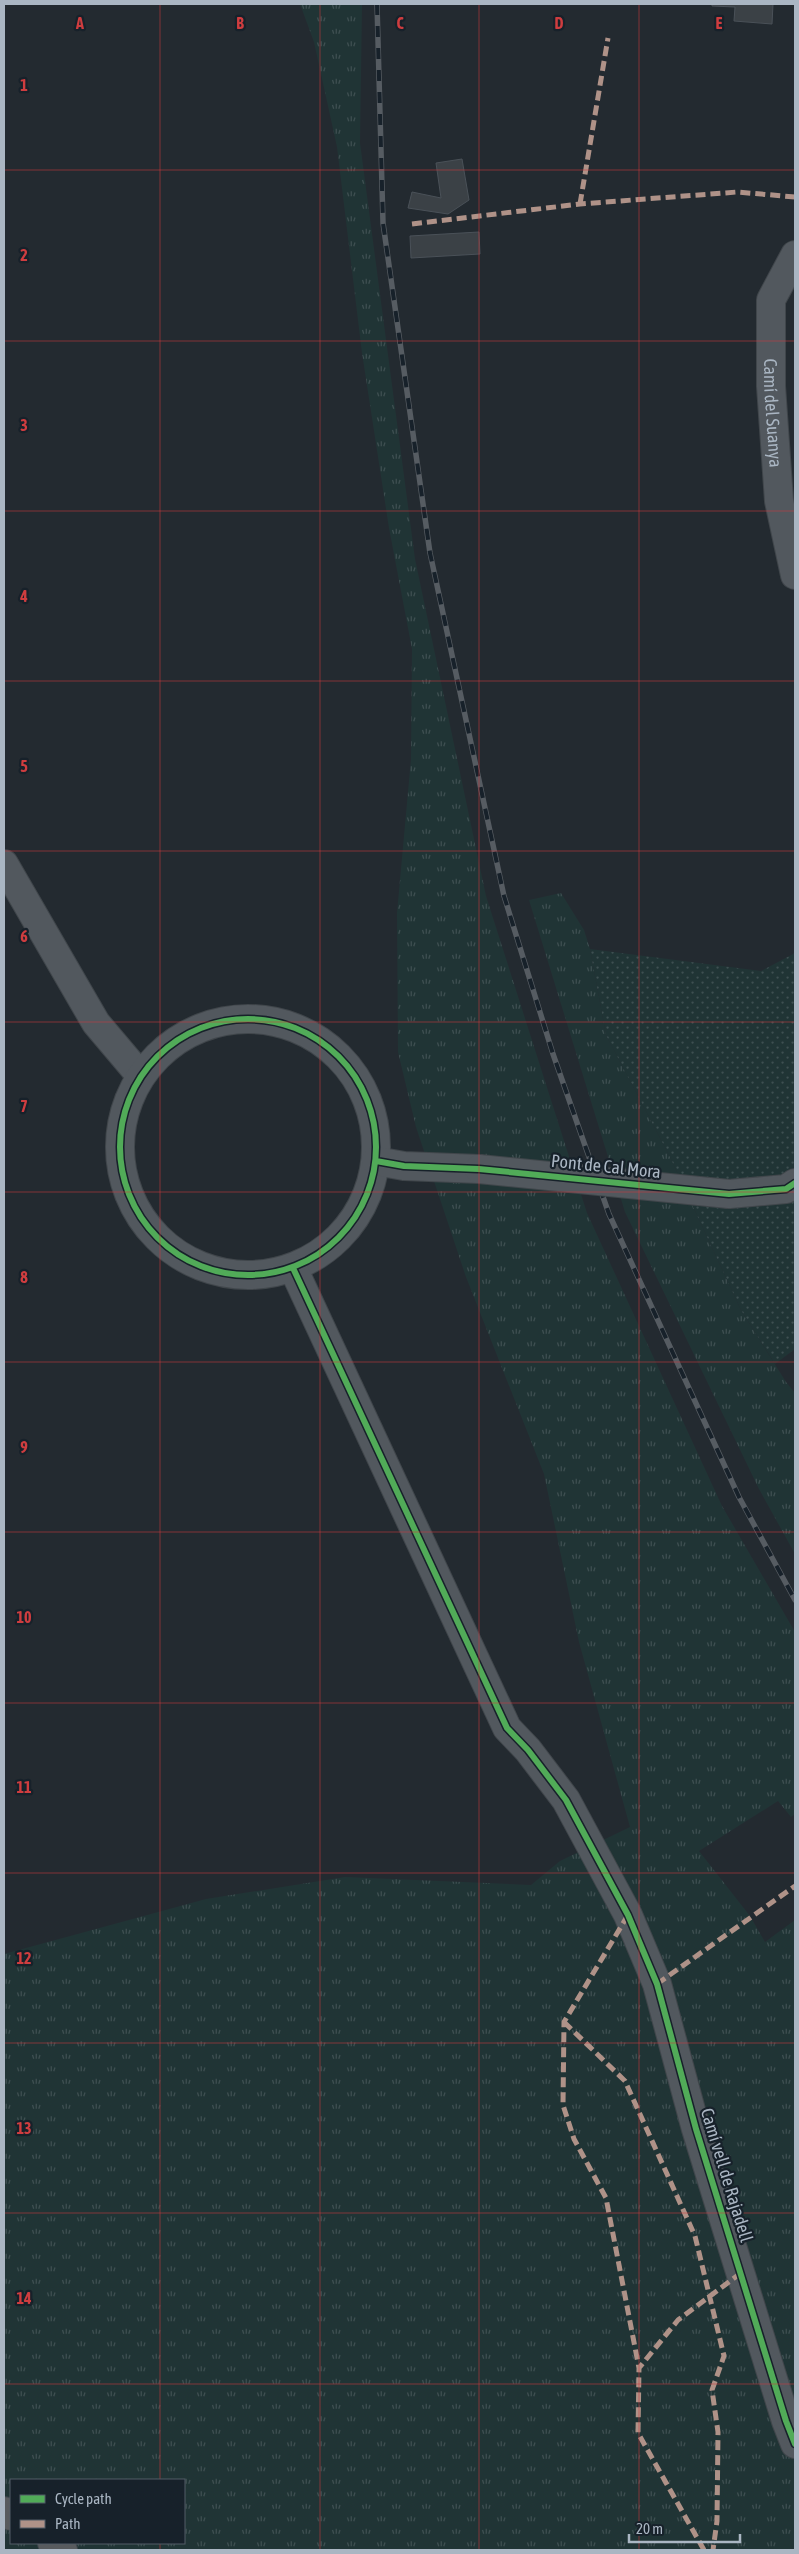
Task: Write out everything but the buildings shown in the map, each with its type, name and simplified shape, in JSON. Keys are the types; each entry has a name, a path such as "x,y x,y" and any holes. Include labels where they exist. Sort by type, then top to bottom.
{"street":[{"name":"Camí del Suanya","path":"795,255 771,300 771,386 779,500 795,575"},
{"path":"4,864 96,1023 140,1075"},
{"path":"243,1018 280,1022 314,1036 342,1059 363,1089 375,1124 376,1161 368,1195 350,1226 324,1251 293,1268 255,1276 217,1272 181,1257 151,1232 132,1204 120,1163 119,1138 126,1105 140,1075 160,1052 185,1034 213,1022 243,1018"},
{"name":"Pont de Cal Mora","path":"376,1161 404,1166 479,1169 729,1194 786,1189 795,1183"},
{"name":"Camí vell de Rajadell","path":"293,1268 506,1728 528,1750 566,1800 628,1915 657,1984 696,2129 786,2421 795,2444"}],"green space":[{"path":"300,4 362,4 360,143 415,559 486,896 587,1213 722,1506 795,1632 795,1814 791,1817 778,1801 699,1851 750,1916 765,1942 795,1920 795,2550 4,2550 4,1954 206,1899 345,1877 531,1885 560,1861 630,1827 579,1642 544,1474 466,1277 416,1127 398,1052 397,913 411,759 412,649 389,528 362,353 337,147 314,42"},
{"path":"561,893 584,930 590,949 606,1035 670,1157 741,1310 786,1382 795,1393 795,1554 759,1489 625,1212 529,900"},
{"path":"590,949 761,971 795,953 795,1349 775,1364 741,1310 670,1157 606,1035"}],"railway":[{"path":"377,4 383,223 430,553 504,896 553,1054 609,1214 739,1497 795,1600"}],"marked path":[{"path":"580,204 608,38"},
{"path":"412,224 580,204 737,192 795,197"},
{"path":"657,1984 795,1886"},
{"path":"628,1915 564,2022 563,2105 574,2139 606,2198 639,2368"},
{"path":"564,2022 625,2081 695,2236 724,2356 712,2390 718,2432 717,2521 713,2550"},
{"path":"704,2550 638,2433 639,2368 678,2320 741,2273"}],"cycle path":[{"path":"235,1019 261,1019 297,1028 319,1040 339,1056 355,1076 367,1098 374,1122 376,1147 374,1172 367,1196 355,1218 339,1238 319,1254 297,1266 261,1275 235,1275 199,1266 177,1254 157,1238 141,1218 129,1196 120,1160 120,1134 129,1098 141,1076 157,1056 177,1040 199,1028 235,1019"},
{"path":"376,1161 404,1166 479,1169 729,1194 786,1189 795,1183"},
{"path":"293,1268 507,1728 528,1750 566,1800 628,1915 657,1984 696,2129 786,2421 795,2444"}]}
